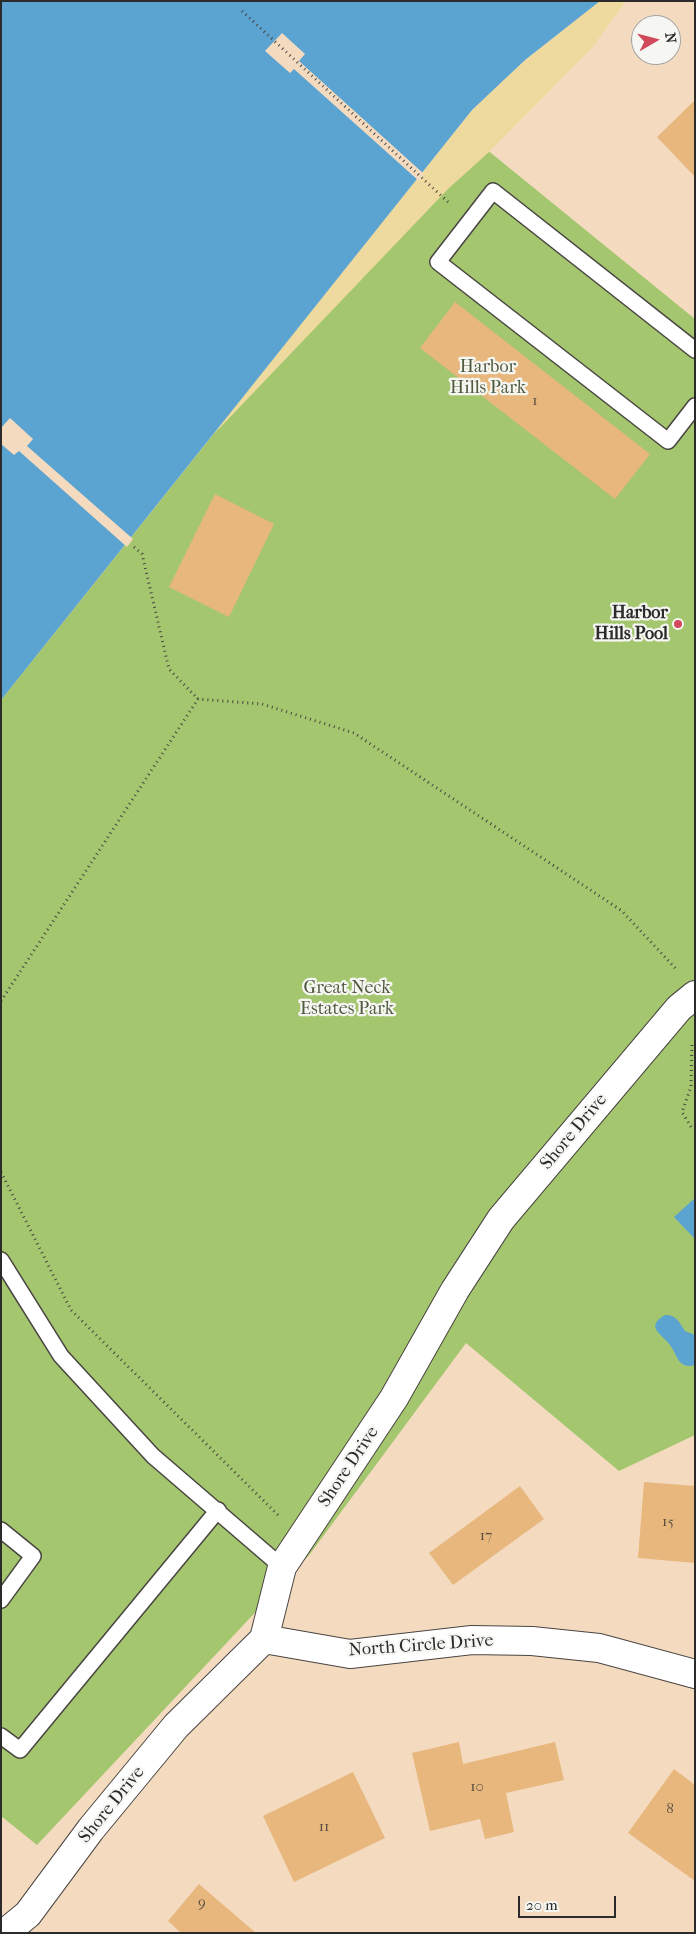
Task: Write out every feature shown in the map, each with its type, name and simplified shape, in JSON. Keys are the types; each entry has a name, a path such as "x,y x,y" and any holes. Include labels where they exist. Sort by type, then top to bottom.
{"street":[{"name":"Shore Drive","path":"5,1933 28,1923 91,1829 176,1726 264,1638 282,1567 394,1398 455,1290 501,1219 679,1008 695,995"},
{"name":"North Circle Drive","path":"264,1638 350,1654 472,1640 532,1641 599,1648 695,1674"}],"lane":[{"path":"695,350 493,191 438,262 668,441 695,406"},
{"path":"1,1260 61,1356 153,1456 282,1567"},
{"path":"1,1736 20,1750 218,1510"},
{"path":"1,1530 33,1556 1,1600"}],"path":[{"path":"242,11 448,202"},
{"path":"134,547 142,554 169,669 198,699 262,704 354,733 622,911 678,970 672,978"},
{"path":"1,1001 198,699"},
{"path":"1,1172 71,1310 284,1521"}],"green space":[{"name":"Great Neck Estates Park","path":"459,127 695,319 695,1435 619,1471 466,1343 310,1554 37,1845 1,1816 1,700"}],"sand":[{"path":"600,1 626,1 592,48 489,152 448,189 213,435 472,110 525,60"}],"water":[{"path":"1,1 600,1 525,60 472,110 1,700"},
{"path":"695,1198 695,1239 674,1217"},
{"path":"665,1315 675,1318 685,1331 695,1335 695,1365 689,1366 681,1363 670,1345 655,1327 659,1319"}],"pier":[{"path":"282,33 305,54 299,61 424,174 419,181 294,69 290,73 265,51"},
{"path":"10,418 33,439 27,446 133,539 127,547 19,451 14,455 1,444 1,428"}],"building":[{"path":"695,100 695,177 657,137"},
{"path":"455,302 650,454 615,499 420,348"},
{"path":"215,494 274,524 229,617 169,587"},
{"path":"644,1482 695,1486 695,1563 638,1558"},
{"path":"520,1486 544,1519 453,1585 429,1553"},
{"path":"459,1742 463,1764 555,1742 564,1780 506,1793 514,1832 485,1839 480,1819 430,1831 412,1753"},
{"path":"674,1769 695,1785 695,1881 628,1833"},
{"path":"353,1772 385,1838 294,1882 263,1816"},
{"path":"199,1884 256,1933 181,1933 168,1921"}],"place":[{"name":"Harbor Hills Pool","path":"678,624"}],"park label":[{"name":"Harbor Hills Park","path":"488,378"}]}
